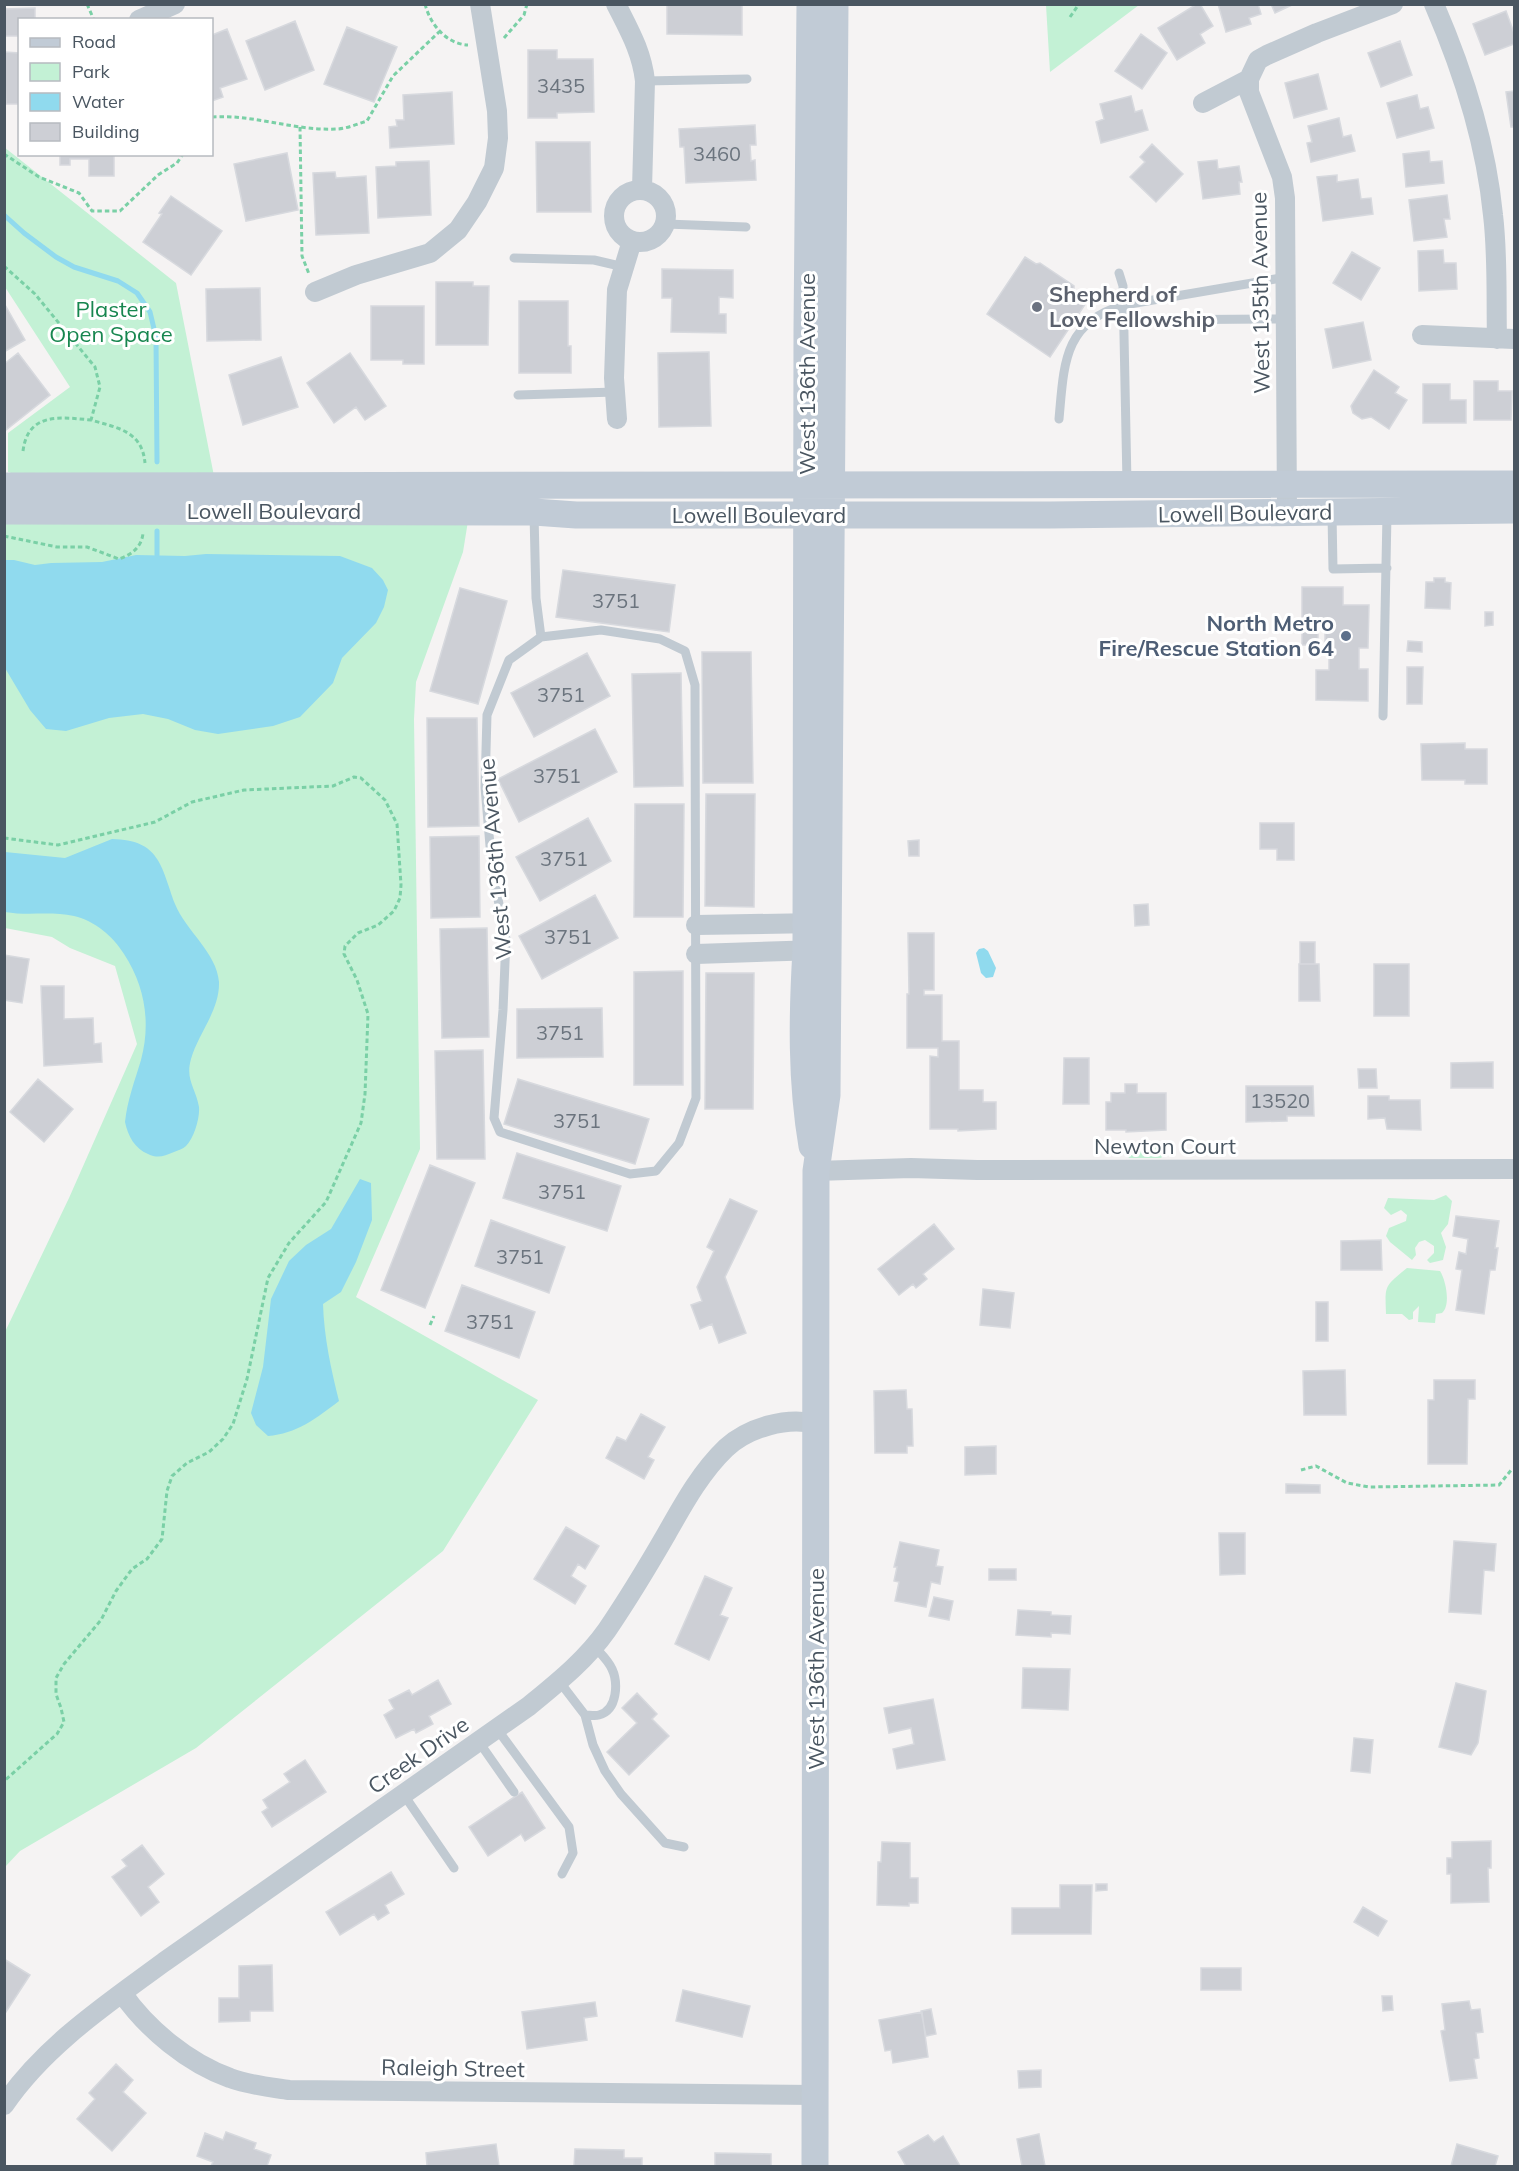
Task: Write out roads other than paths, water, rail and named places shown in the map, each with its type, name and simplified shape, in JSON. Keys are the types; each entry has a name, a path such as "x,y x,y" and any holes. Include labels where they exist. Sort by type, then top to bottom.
{"main road":[{"name":"West 136th Avenue","path":"810,4 819,486 833,514 817,923"},
{"name":"West 136th Avenue","path":"814,2166 816,1171 804,1084 817,950 817,923 806,514 819,486 835,4"},
{"name":"Lowell Boulevard","path":"4,486 1515,484"},
{"name":"Lowell Boulevard","path":"4,511 534,512 576,515 1515,510"}],"street":[{"path":"144,18 175,4"},
{"path":"315,292 356,275 430,253 458,230 477,202 494,168 498,138 497,111 480,4"},
{"path":"615,4 638,47 645,81 642,189"},
{"path":"1203,103 1249,79 1258,60 1267,55 1394,4"},
{"path":"1422,335 1506,339 1490,185 1477,127 1459,67 1434,4"},
{"name":"West 135th Avenue","path":"1249,79 1249,92 1282,177 1285,198 1287,513"},
{"path":"642,189 650,191 662,200 666,208 666,224 656,237 640,242 632,241 619,231 614,215 615,207 626,194 642,189"},
{"path":"616,419 614,327 617,290 632,241"},
{"path":"696,925 817,923"},
{"path":"696,954 817,950"},
{"name":"Newton Court","path":"816,1171 911,1168 977,1170 1515,1169"},
{"name":"Creek Drive","path":"4,2105 36,2066 70,2033 122,1993 529,1707 559,1681 606,1632 644,1573 690,1493 706,1470 727,1447 756,1430 775,1424 801,1421 816,1424"},
{"name":"Raleigh Street","path":"122,1993 135,2013 156,2032 213,2071 250,2084 289,2090 815,2095"}],"lane":[{"path":"645,81 747,80"},
{"path":"666,224 746,227"},
{"path":"514,258 594,260 625,267"},
{"path":"1119,273 1123,286 1124,304 1127,486"},
{"path":"1059,418 1064,369 1076,334 1091,319 1107,309 1124,304 1287,277"},
{"path":"1124,320 1286,319"},
{"path":"518,395 615,392"},
{"path":"1383,716 1387,511"},
{"path":"534,512 536,598 541,637"},
{"path":"1332,512 1333,569 1387,568"},
{"name":"West 136th Avenue","path":"601,630 660,639 685,651 695,685 696,925 696,1098 679,1143 656,1171 630,1174 500,1132 494,1118 506,939 492,869 485,788 487,715 509,660 541,637 601,630"},
{"path":"585,1715 600,1715 609,1709 616,1691 613,1671 594,1646"},
{"path":"559,1681 585,1715 593,1745 605,1772 621,1794 665,1843 684,1847"},
{"path":"497,1729 569,1827 573,1853 562,1874"},
{"path":"479,1742 514,1792"},
{"path":"404,1795 454,1868"}],"water":[{"path":"136,555 340,556 372,568 383,580 388,590 384,607 376,623 342,658 333,683 300,717 273,726 218,734 195,730 168,719 143,714 109,718 66,731 46,729 30,710 5,668 5,560 35,565 102,562"},
{"path":"112,839 140,844 156,858 162,867 180,914 213,961 219,982 216,1002 189,1066 190,1078 199,1107 196,1128 185,1147 161,1156 152,1156 139,1149 130,1137 125,1122 129,1098 144,1046 146,1019 137,979 124,954 103,930 82,918 57,914 5,912 5,852 65,858"},
{"path":"984,948 988,951 996,968 993,977 986,978 981,973 976,953 979,949"},
{"path":"360,1179 371,1183 372,1220 356,1262 341,1292 323,1304 328,1353 339,1401 297,1429 268,1436 256,1425 251,1413 263,1367 271,1299 289,1261 306,1245 331,1229"}],"waterway":[{"path":"4,215 56,257 74,267 118,281 137,293 150,312 156,337 157,462"},
{"path":"157,531 157,555"}],"place":[{"name":"Shepherd of Love Fellowship","path":"1037,307"},
{"name":"North Metro Fire/Rescue Station 64","path":"1346,636"}],"park label":[{"name":"Plaster Open Space","path":"111,322"}]}
